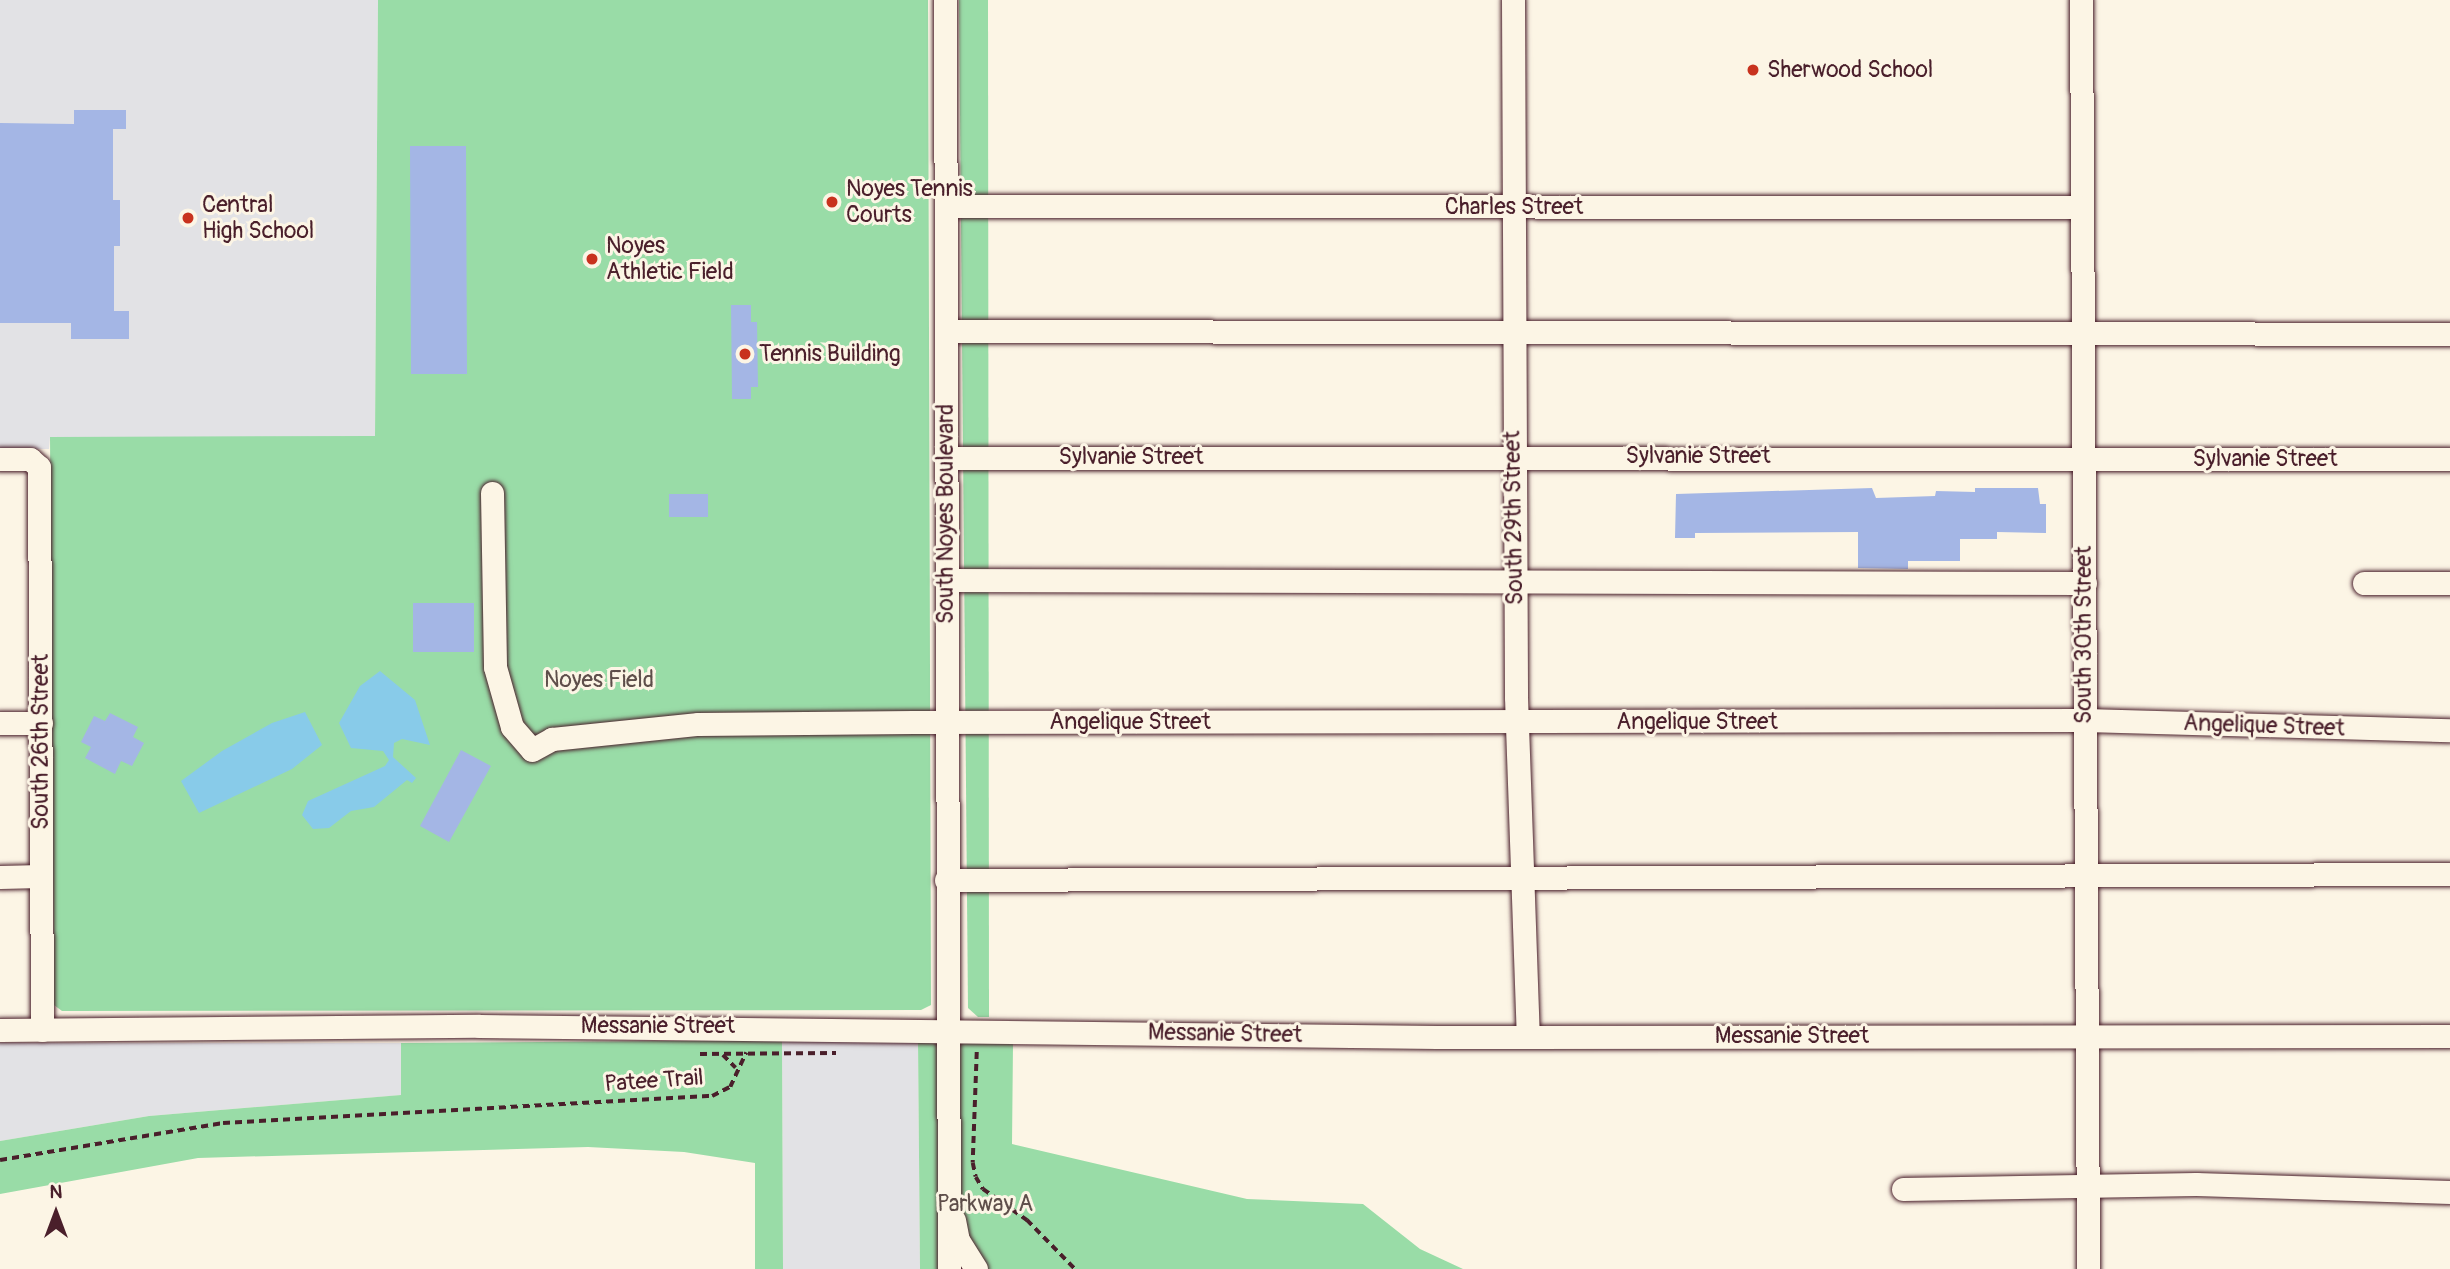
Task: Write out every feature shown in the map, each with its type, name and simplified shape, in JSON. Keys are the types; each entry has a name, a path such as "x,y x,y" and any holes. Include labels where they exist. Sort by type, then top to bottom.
{"street":[{"name":"South Noyes Boulevard","path":"945,0 948,331 944,722 949,1200"},
{"name":"South 29th Street","path":"1513,0 1513,456 1517,581 1517,722 1528,1037"},
{"name":"South 30th Street","path":"2081,0 2088,1269"},
{"name":"Charles Street","path":"947,206 2081,207"},
{"path":"948,331 1512,330 2082,335 2450,334"},
{"name":"Sylvanie Street","path":"946,458 1513,456 2450,459"},
{"name":"South 26th Street","path":"0,459 30,459 39,467 42,1030"},
{"name":"Angelique Street","path":"492,493 495,667 512,727 532,750 552,739 698,724 2085,720 2450,730"},
{"path":"946,580 2085,583"},
{"path":"2364,583 2450,583"},
{"path":"0,723 41,723"},
{"path":"946,880 1522,875 2450,874"},
{"path":"0,877 41,876"},
{"name":"Messanie Street","path":"0,1030 465,1026 1528,1037 2450,1035"},
{"path":"1903,1189 2196,1184 2450,1192"},
{"path":"948,1269 949,1200"},
{"path":"949,1200 958,1240 976,1269"}],"path":[{"path":"983,1031 982,1049 974,1052 976,1177 983,1189 1027,1220 1075,1269"},
{"name":"Patee Trail","path":"0,1160 223,1124 712,1096 730,1087 736,1068 747,1053"},
{"path":"722,1054 736,1068"}],"shaded area":[{"name":"Central High School","path":"0,0 378,0 375,437 50,437 49,449 0,449"},
{"path":"782,1040 918,1041 920,1269 783,1269"},
{"path":"0,1043 401,1043 402,1095 149,1116 0,1141"}],"green space":[{"name":"Noyes Field","path":"378,0 928,0 931,1005 921,1010 62,1011 54,1005 50,437 375,436"},
{"path":"959,0 988,0 989,1017 978,1017 968,1008"},
{"path":"782,1040 783,1269 755,1269 755,1163 684,1152 588,1147 198,1158 0,1194 0,1141 149,1116 401,1095 401,1043"},
{"name":"Parkway A","path":"918,1041 1013,1044 1012,1144 1247,1199 1363,1204 1420,1249 1463,1269 920,1269"}],"water":[{"path":"380,671 415,700 430,745 402,739 394,743 393,757 416,778 412,783 407,780 374,807 351,811 329,828 313,829 302,815 308,801 385,766 389,760 383,751 351,748 339,723 360,686"},
{"path":"305,712 322,745 292,769 199,813 181,781 222,751 272,723"}],"building":[{"path":"74,110 126,110 126,129 113,129 113,200 120,200 120,246 114,246 114,311 129,311 129,339 71,339 71,323 0,323 0,123 74,124"},
{"path":"410,146 466,146 467,374 411,374"},
{"name":"Tennis Building","path":"731,305 751,305 751,322 757,322 758,387 751,387 751,399 732,399"},
{"path":"1872,488 1876,498 1935,496 1936,491 1975,492 1975,488 2038,488 2040,504 2046,504 2046,533 1997,532 1997,539 1960,539 1960,561 1908,561 1908,569 1858,568 1858,532 1695,533 1695,538 1675,538 1676,494"},
{"path":"669,494 708,494 708,517 669,517"},
{"path":"413,603 474,603 474,652 413,652"},
{"path":"110,713 138,727 133,737 144,743 132,766 121,761 115,774 85,758 91,747 81,742 94,716 105,721"},
{"path":"461,750 491,766 449,842 420,826"}],"place":[{"name":"Sherwood School","path":"1753,70"},
{"name":"Noyes Tennis Courts","path":"832,202"},
{"name":"Central High School","path":"188,218"},
{"name":"Noyes Athletic Field","path":"592,259"},
{"name":"Tennis Building","path":"745,354"}]}
